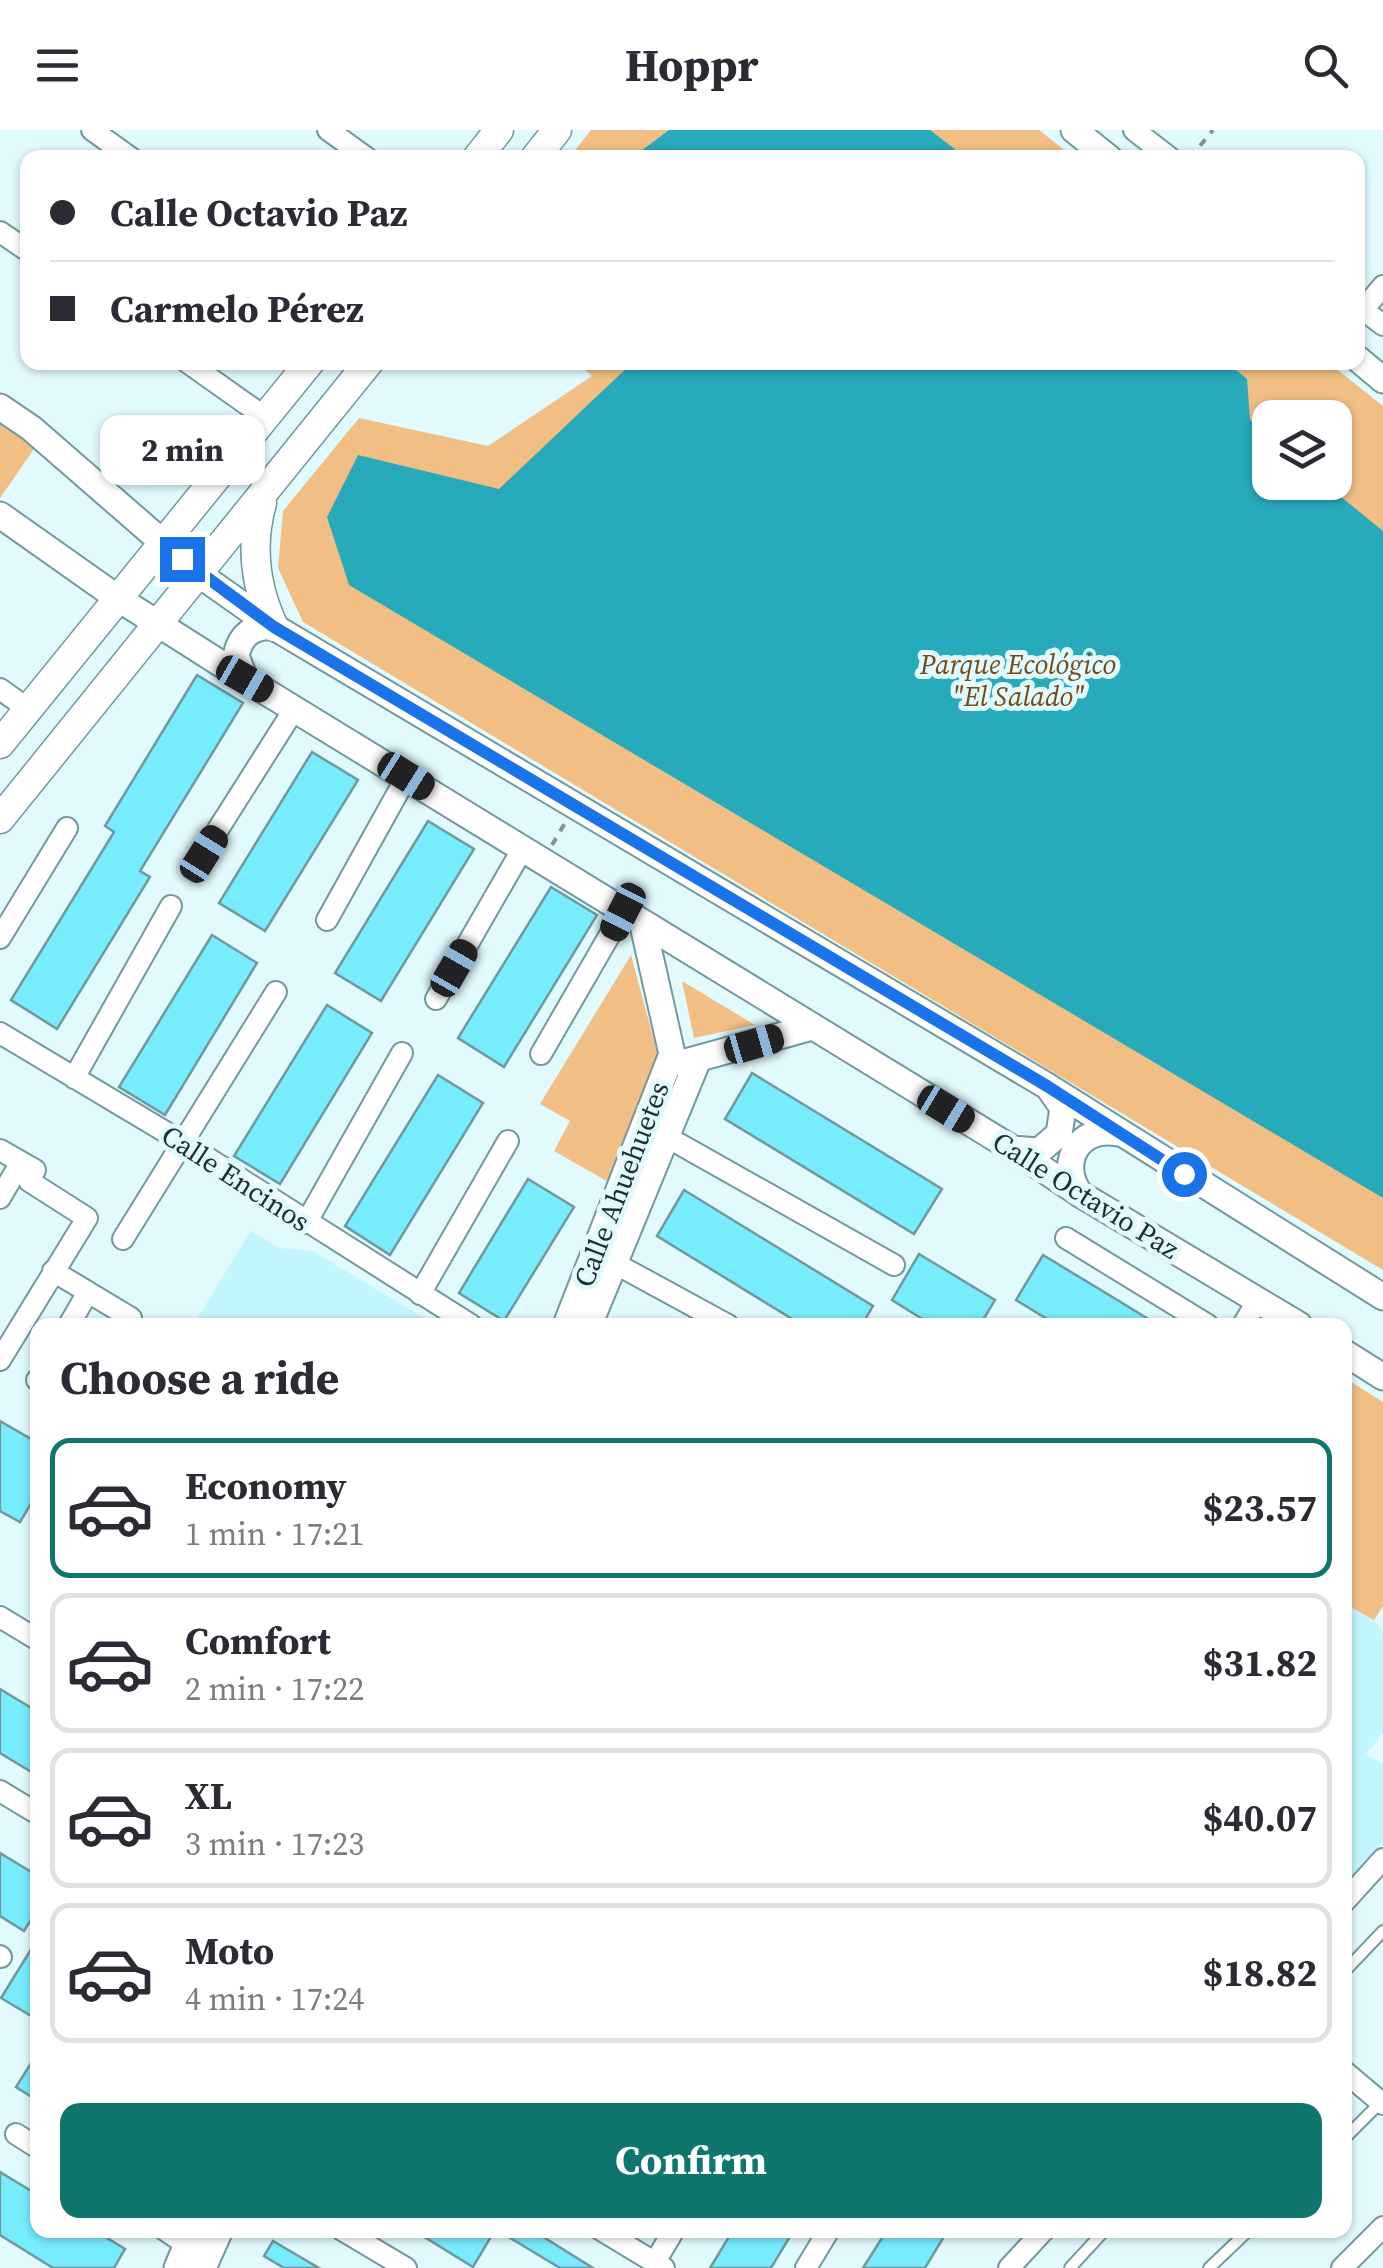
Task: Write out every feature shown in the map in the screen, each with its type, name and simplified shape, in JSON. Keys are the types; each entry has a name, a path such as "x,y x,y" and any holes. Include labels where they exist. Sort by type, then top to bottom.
{"main road":[{"path":"483,150 499,130"},
{"path":"541,150 557,130"},
{"path":"0,744 304,370"},
{"path":"0,819 363,370"},
{"path":"267,490 257,522 254,554 260,592 274,627"}],"street":[{"path":"92,130 119,150"},
{"path":"328,130 356,150"},
{"path":"1074,130 1099,150"},
{"path":"1134,130 1160,150"},
{"path":"198,370 266,418"},
{"path":"0,406 200,575 274,627 1047,1086 1383,1297"},
{"name":"Calle Octavio Paz","path":"0,515 119,599 245,679 1288,1318"},
{"path":"245,679 236,656 241,640 259,627 274,627"},
{"path":"0,689 28,709"},
{"path":"204,854 296,708"},
{"path":"326,920 406,776"},
{"path":"0,938 67,828"},
{"path":"436,999 534,855"},
{"path":"74,1078 171,906"},
{"path":"541,1054 633,918"},
{"name":"Calle Ahuehuetes","path":"592,1318 667,1137 684,1058 633,918"},
{"path":"123,1239 276,992"},
{"name":"Calle Ahuehuetes","path":"684,1058 812,1028"},
{"name":"Calle Encinos","path":"0,1033 184,1143 460,1318"},
{"path":"306,1223 402,1052"},
{"name":"Calle Ahuehuetes","path":"569,1318 684,1058"},
{"path":"1013,1149 1039,1151 1059,1134 1063,1108 1047,1086"},
{"path":"1080,1194 1071,1178 1074,1150 1098,1132 1118,1133"},
{"path":"667,1137 894,1264"},
{"path":"420,1294 508,1141"},
{"path":"0,1150 36,1170 29,1180 87,1218 0,1360"},
{"path":"0,1198 22,1162"},
{"path":"1066,1238 1197,1318"},
{"path":"616,1264 715,1318"},
{"path":"54,1271 131,1318"},
{"path":"73,1318 88,1292"},
{"path":"1247,1318 1258,1300"},
{"path":"1352,1358 1383,1377"},
{"path":"0,1617 30,1635"},
{"path":"0,1791 30,1809"},
{"path":"1352,1893 1383,1859"},
{"path":"1352,2078 1382,2102"},
{"path":"16,2134 30,2143"},
{"path":"1342,2268 1383,2227"},
{"path":"203,2268 216,2238"},
{"path":"355,2238 406,2268"},
{"path":"614,2238 659,2265 671,2238"},
{"path":"806,2268 824,2238"},
{"path":"1009,2268 1037,2238"}],"lane":[{"path":"1352,1964 1383,1931"},
{"path":"1352,2131 1382,2102"},
{"path":"1070,2268 1098,2238"},
{"path":"1209,2268 1241,2238"}],"path":[{"path":"1197,150 1213,130"},
{"path":"534,855 577,807"}],"shaded area":[{"path":"251,1231 279,1248 313,1251 424,1318 197,1318"},
{"path":"1352,1608 1374,1620 1383,1633 1383,1733 1366,1754 1383,1764 1383,1842 1352,1875"}],"green space":[{"path":"591,130 1039,130 1064,150 575,150"},
{"name":"Parque Ecológico \"El Salado\"","path":"585,370 1338,370 1383,406 1383,1270 303,622 278,568 283,511 359,418 488,446 592,376"},
{"path":"0,421 34,449 0,498"},
{"path":"631,955 660,1063 612,1184 554,1151 570,1121 540,1104"},
{"path":"682,981 755,1025 694,1038"},
{"path":"1352,1382 1383,1402 1383,1606 1374,1620 1352,1608"}],"water":[{"path":"669,130 930,130 956,150 642,150"},
{"name":"Parque Ecológico \"El Salado\"","path":"625,370 1236,370 1247,379 1252,422 1252,500 1345,500 1383,531 1383,1198 349,585 327,517 358,455 499,489"}],"building":[{"path":"197,675 243,703 140,871 150,877 57,1029 11,1000 114,832 105,826"},
{"path":"312,752 358,780 265,931 219,903"},
{"path":"428,821 474,849 381,1001 335,973"},
{"path":"551,887 597,915 504,1067 458,1038"},
{"path":"212,935 257,963 165,1115 119,1087"},
{"path":"327,1005 372,1033 280,1184 234,1156"},
{"path":"752,1073 942,1189 914,1234 725,1119"},
{"path":"438,1075 483,1103 390,1255 345,1226"},
{"path":"528,1179 574,1207 506,1318 499,1318 459,1293"},
{"path":"684,1190 873,1306 866,1318 791,1318 657,1236"},
{"path":"919,1254 995,1300 984,1318 921,1318 892,1300"},
{"path":"1043,1255 1146,1318 1046,1318 1016,1300"},
{"path":"0,1421 30,1438 30,1505 20,1522 0,1511"},
{"path":"0,1689 30,1707 30,1771 0,1753"},
{"path":"0,1853 30,1871 30,1922 24,1931 0,1916"},
{"path":"30,1951 30,2015 1,1998"},
{"path":"30,2065 30,2096 16,2087"},
{"path":"0,2172 30,2190 30,2238 107,2238 125,2249 114,2268 53,2268 0,2235"},
{"path":"426,2238 490,2238 473,2267"},
{"path":"510,2238 545,2238 593,2268 560,2268"},
{"path":"728,2238 789,2238 771,2268 710,2268"},
{"path":"882,2238 943,2238 925,2268 863,2268"},
{"path":"273,2241 319,2268 284,2268 264,2256"}],"route":[{"path":"182,559 274,627 1047,1086 1184,1174"}]}
